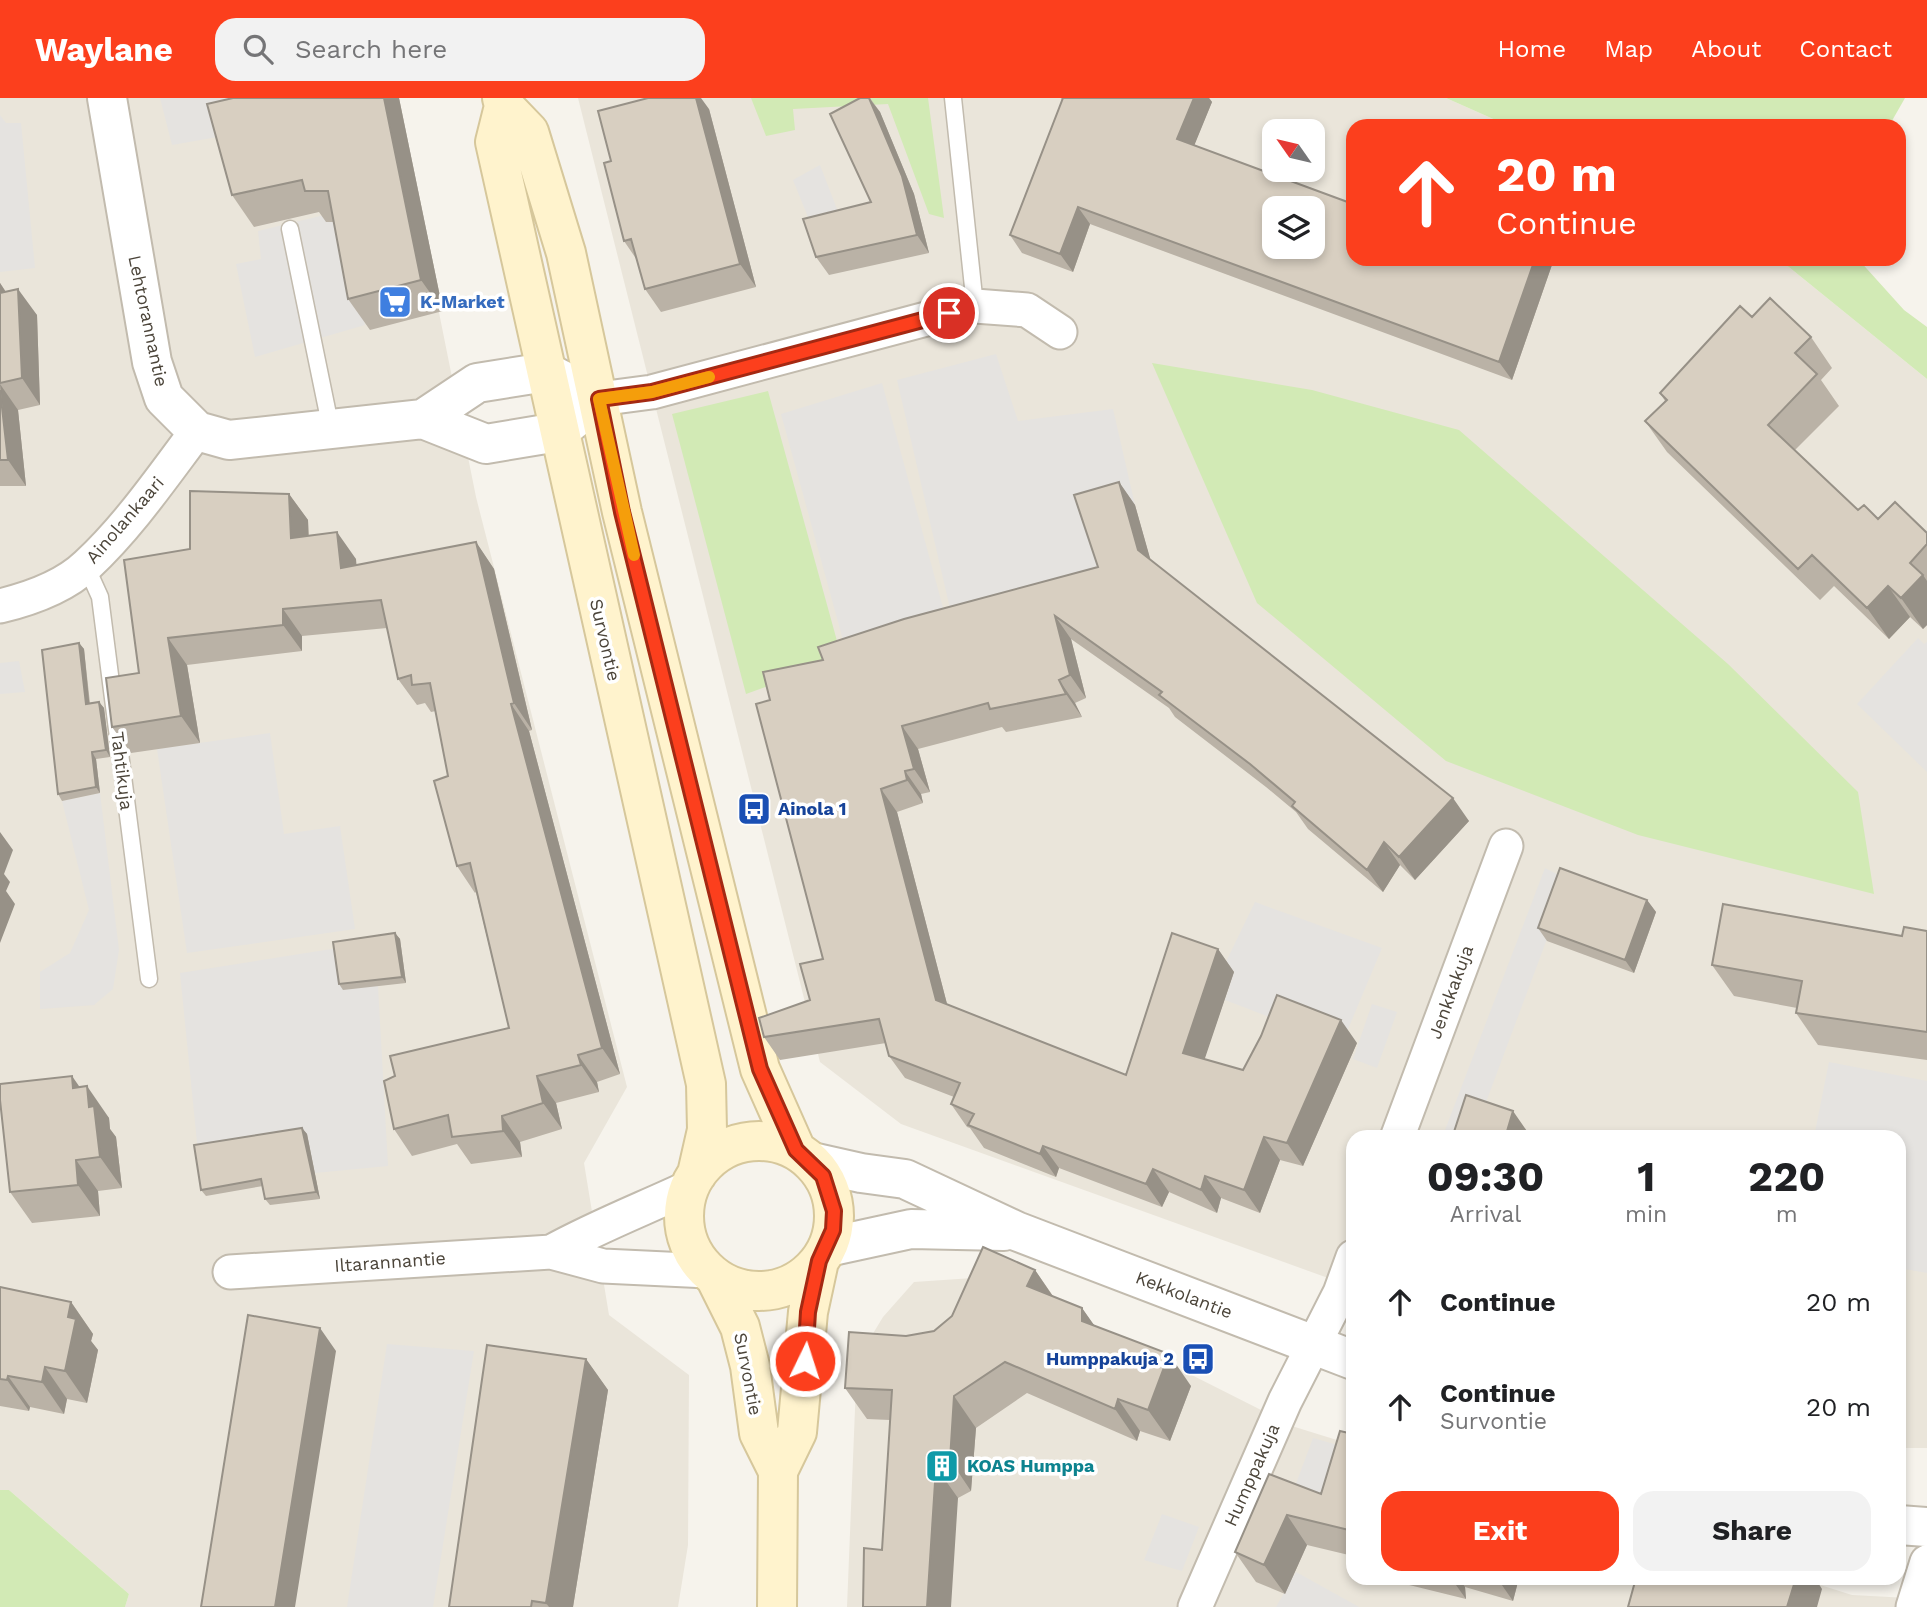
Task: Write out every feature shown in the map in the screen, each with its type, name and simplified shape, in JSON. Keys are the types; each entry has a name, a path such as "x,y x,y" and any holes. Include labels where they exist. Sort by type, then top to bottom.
{"main road":[{"name":"Survontie","path":"503,102 495,142 706,1084 707,1130 693,1180"},
{"name":"Survontie","path":"503,102 530,132 566,253 622,512 760,1069 804,1156"},
{"path":"752,1141 775,1142 804,1156 823,1176 833,1202 833,1230 824,1254 803,1277 782,1288 759,1292 736,1288 711,1274 693,1253 686,1232 684,1209 693,1180 712,1158 730,1146 752,1141"},
{"name":"Survontie","path":"777,1607 778,1471 797,1432 808,1312 824,1254"},
{"name":"Survontie","path":"711,1274 740,1327 750,1366 759,1433 778,1471"}],"street":[{"name":"Lehtorannantie","path":"107,98 152,362 164,398 197,431"},
{"path":"423,419 486,444 558,432 599,399 652,392 975,306 1027,310 1060,332"},
{"path":"197,431 229,440 423,419 477,383 546,372 599,399"},
{"name":"Ainolankaari","path":"0,606 30,599 86,566 155,486 197,431"},
{"name":"Jenkkakuja","path":"1400,1130 1506,846"},
{"name":"Kekkolantie","path":"804,1156 905,1179 1016,1231 1346,1357"},
{"name":"Iltarannantie","path":"551,1252 588,1231 619,1221 693,1180"},
{"name":"Kekkolantie","path":"824,1254 911,1229 1016,1231"},
{"name":"Iltarannantie","path":"230,1272 551,1252 603,1266 711,1274"},
{"path":"1311,1344 1340,1293 1346,1276"},
{"name":"Humppakuja","path":"1195,1607 1311,1344"},
{"path":"1906,1526 1927,1527"},
{"path":"1913,1607 1927,1562"}],"lane":[{"path":"953,98 975,306"},
{"path":"290,229 331,429"},
{"name":"Tahtikuja","path":"86,566 100,597 149,979"}],"shaded area":[{"path":"0,98 396,98 476,497 627,1087 584,1163 609,1315 689,1375 688,1545 678,1607 125,1607 129,1594 9,1490 0,1490"},
{"path":"160,98 277,98 229,135 172,145"},
{"path":"578,98 1446,98 1493,119 1346,119 1346,266 1788,266 1927,379 1927,1448 1906,1448 1906,1130 1346,1130 1346,1284 901,1124 820,1062"},
{"path":"0,115 6,123 21,123 35,268 0,272"},
{"path":"820,165 845,230 816,237 793,180"},
{"path":"341,211 365,325 255,357 236,264 261,259 258,231"},
{"path":"996,354 1018,421 1113,409 1135,505 1114,590 955,630 897,380"},
{"path":"882,383 948,626 846,651 781,414"},
{"path":"1918,638 1924,644 1927,642 1927,772 1857,704"},
{"path":"19,661 25,692 0,694 0,663"},
{"path":"270,733 284,834 340,826 355,929 187,953 157,749"},
{"path":"100,793 119,950 113,989 94,1005 40,1009 40,972 70,953 89,910 62,801"},
{"path":"1545,868 1569,880 1476,1130 1445,1130"},
{"path":"1255,902 1382,948 1346,1034 1306,1031 1225,1000 1234,972 1223,968"},
{"path":"338,948 378,986 388,1166 315,1173 306,1134 198,1152 180,973"},
{"path":"1372,1004 1397,1012 1377,1068 1353,1059"},
{"path":"1829,1062 1927,1081 1927,1273 1906,1269 1906,1130 1815,1130"},
{"path":"973,1278 1047,1302 1295,1427 1346,1443 1346,1585 1820,1585 1852,1595 1927,1599 1927,1607 847,1607 857,1360 883,1317 914,1282"},
{"path":"387,1344 474,1351 433,1607 347,1607"},
{"path":"1313,1438 1341,1446 1321,1497 1294,1489"},
{"path":"1162,1514 1199,1527 1182,1571 1144,1560"},
{"path":"1296,1572 1359,1607 1276,1607"}],"green space":[{"path":"751,98 928,98 944,218 929,214 888,104 793,109 795,130 766,136"},
{"path":"1446,98 1905,98 1893,119 1493,119"},
{"path":"1788,266 1864,266 1904,310 1927,327 1927,379"},
{"path":"1152,363 1312,390 1459,430 1728,664 1858,792 1874,894 1638,835 1446,761 1257,603"},
{"path":"768,391 842,659 746,694 672,414"},
{"path":"0,1490 9,1490 129,1594 125,1607 0,1607"}],"building":[{"path":"233,98 384,98 421,280 348,299 328,191 305,191 302,180 232,195 207,104"},
{"path":"648,98 696,98 740,264 645,289 631,239 624,241 604,163 611,161 598,111"},
{"path":"860,98 869,98 902,176 917,235 816,257 803,219 871,202 830,114"},
{"path":"1063,98 1194,98 1177,139 1262,170 1262,182 1293,182 1346,201 1346,266 1533,266 1499,362 1078,207 1060,254 1010,235"},
{"path":"18,289 22,378 0,383 0,293"},
{"path":"1770,298 1811,337 1795,353 1817,374 1768,425 1858,510 1864,505 1878,519 1895,502 1927,533 1927,544 1910,563 1923,575 1901,598 1888,586 1867,608 1812,555 1798,569 1645,421 1667,400 1660,393 1740,306 1752,317"},
{"path":"0,390 8,460 0,460"},
{"path":"1119,482 1138,550 1453,798 1399,857 1384,842 1367,870 1292,806 1295,802 1250,764 1159,695 1162,692 1055,616 1070,675 1059,680 1066,694 990,709 988,703 902,726 914,769 905,771 907,780 881,789 936,1000 1126,1075 1172,933 1218,949 1183,1053 1243,1070 1261,1036 1277,995 1341,1020 1287,1143 1264,1137 1244,1190 1205,1176 1201,1190 1153,1169 1146,1184 1043,1146 1040,1154 968,1125 974,1114 951,1104 960,1083 889,1056 879,1019 764,1037 759,1018 810,1000 800,964 823,959 756,704 770,700 763,672 823,660 818,647 904,619 1098,567 1074,495"},
{"path":"190,491 289,494 291,538 337,532 341,568 476,542 514,703 511,704 602,1048 578,1055 581,1065 537,1076 543,1103 502,1116 503,1131 452,1137 448,1115 394,1129 384,1081 395,1076 390,1056 509,1028 470,863 457,866 434,781 448,776 430,683 412,685 411,675 398,679 381,600 283,609 283,625 168,638 181,716 112,727 106,678 139,673 124,560 190,549"},
{"path":"79,643 86,704 99,702 106,750 92,752 96,787 58,794 42,650"},
{"path":"1560,868 1647,900 1625,960 1538,928"},
{"path":"1723,904 1902,936 1904,927 1927,931 1927,1032 1796,1013 1802,981 1712,965"},
{"path":"395,933 402,977 339,984 333,942"},
{"path":"72,1076 73,1088 87,1086 89,1107 94,1106 100,1157 76,1160 78,1185 10,1192 0,1084"},
{"path":"1466,1095 1513,1111 1507,1130 1455,1130"},
{"path":"302,1128 316,1192 265,1199 261,1179 201,1190 194,1145"},
{"path":"983,1247 1035,1270 1027,1286 1082,1308 1082,1321 1169,1354 1148,1410 1118,1399 1115,1409 1005,1362 954,1396 950,1460 936,1467 927,1607 863,1607 864,1548 882,1550 892,1390 845,1388 849,1332 906,1336 934,1331 952,1316"},
{"path":"0,1287 71,1302 68,1317 76,1319 65,1371 45,1367 42,1382 8,1376 7,1380 0,1379"},
{"path":"248,1315 320,1328 275,1607 201,1607"},
{"path":"487,1345 586,1359 546,1603 532,1601 531,1607 449,1607"},
{"path":"1340,1431 1346,1432 1346,1529 1287,1515 1264,1565 1235,1552 1269,1474 1321,1494"},
{"path":"1634,1585 1794,1585 1787,1607 1628,1607"}],"slow traffic":[{"path":"634,555 622,512 599,399 652,392 709,377"}],"place":[{"name":"K-Market","path":"395,302"},
{"name":"Ainola 1","path":"754,809"},
{"name":"Humppakuja 2","path":"1198,1359"},
{"name":"KOAS Humppa","path":"942,1466"}],"route":[{"path":"805,1361 808,1312 819,1261 828,1247 833,1230 831,1194 823,1176 796,1150 760,1069 622,512 599,399 652,392 949,313"}]}
